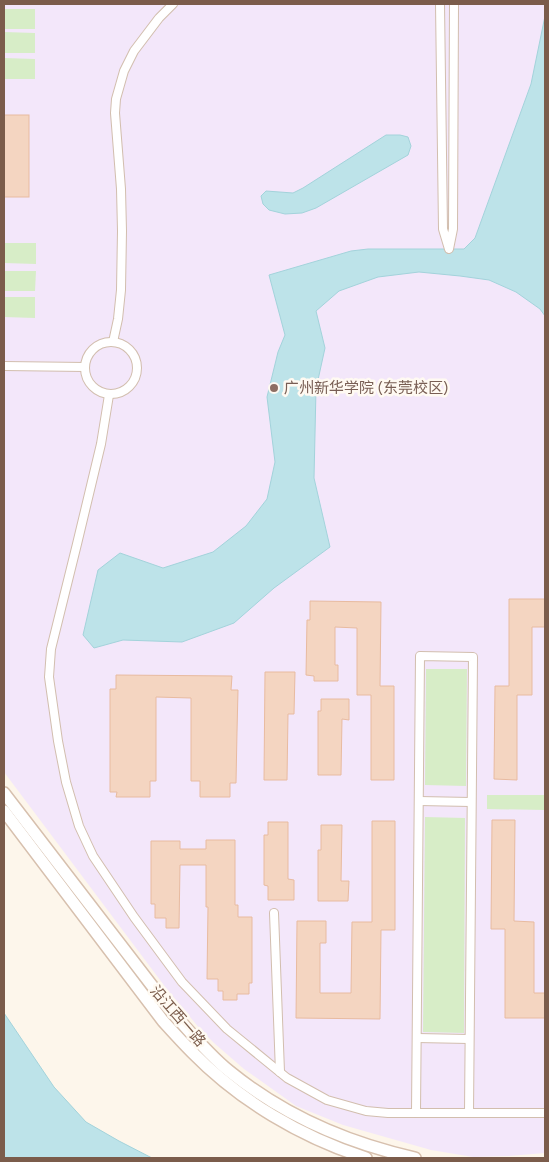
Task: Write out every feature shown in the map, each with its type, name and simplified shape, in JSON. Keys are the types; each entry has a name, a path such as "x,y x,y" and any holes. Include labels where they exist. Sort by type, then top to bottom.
{"street":[{"path":"113,342 120,299 122,231 121,189 114,113 116,99 124,71 134,52 158,18 173,4"},
{"path":"440,4 443,229 449,249 453,229 454,4"},
{"path":"113,342 125,345 133,354 138,365 138,371 130,387 120,393 109,395 98,392 93,388 87,379 85,367 91,351 101,344 113,342"},
{"path":"4,366 85,367"},
{"path":"109,395 73,563 51,649 49,676 66,782 79,826 93,856 134,917 182,982 227,1029 287,1078 327,1100 366,1111 388,1113 545,1113"},
{"path":"416,1113 420,656 473,657 468,1113"},
{"name":"沿江西一路","path":"4,793 173,1013 229,1071 258,1092 320,1128 386,1152 415,1158"},
{"path":"419,801 471,802"},
{"name":"沿江西一路","path":"4,811 163,1021 192,1052 221,1079 251,1102 285,1123 312,1138 366,1158"},
{"path":"274,912 280,1072"},
{"path":"417,1038 469,1039"}],"shaded area":[{"name":"广州新华学院 (东莞校区)","path":"4,4 545,4 545,1153 473,1157 431,1150 343,1125 296,1106 244,1069 200,1029 166,988 4,772"}],"green space":[{"path":"4,9 35,9 35,29 4,29"},
{"path":"4,32 35,33 35,53 4,53"},
{"path":"4,58 35,59 35,79 4,79"},
{"path":"4,243 36,243 36,264 4,263"},
{"path":"4,271 36,271 35,291 4,291"},
{"path":"4,297 35,297 35,318 4,317"},
{"path":"426,669 467,669 466,786 425,785"},
{"path":"487,795 545,795 545,810 487,809"},
{"path":"425,817 465,818 464,1033 423,1032"}],"water":[{"path":"545,16 545,316 540,309 516,292 489,280 460,276 419,272 378,277 339,291 316,311 325,348 316,389 314,478 330,547 274,588 234,623 182,642 123,640 94,648 83,635 98,570 120,553 163,568 213,552 246,526 267,499 275,462 267,397 278,352 285,335 269,275 351,251 368,249 464,249 475,238 531,84"},
{"path":"386,135 408,137 411,146 408,155 316,208 302,213 285,214 269,210 263,204 261,196 266,191 293,193"},
{"path":"4,1013 54,1087 86,1122 152,1158 4,1158"}],"building":[{"path":"4,115 29,115 29,197 4,197"},
{"path":"509,599 545,599 545,627 532,627 532,695 517,695 517,780 494,779 495,686 509,686"},
{"path":"310,601 381,602 380,686 394,686 394,780 371,780 371,695 357,695 357,628 335,627 335,665 338,665 338,681 314,681 314,676 306,675 307,620 310,620"},
{"path":"265,672 295,672 294,714 288,714 287,780 264,780"},
{"path":"116,675 232,676 231,690 238,690 236,783 230,783 230,797 200,797 200,781 191,781 191,698 156,697 156,781 150,781 150,797 116,797 117,792 110,792 110,689 116,689"},
{"path":"321,699 349,699 349,720 342,719 341,775 318,775 318,711 321,711"},
{"path":"492,820 515,820 514,921 534,922 534,993 545,993 545,1018 505,1018 505,929 491,929"},
{"path":"372,821 395,821 395,930 381,930 380,1019 296,1018 297,921 326,921 326,943 320,943 320,993 351,993 352,922 372,922"},
{"path":"268,822 288,822 288,879 294,880 294,900 268,900 268,886 264,885 264,835 268,835"},
{"path":"321,825 342,825 341,881 349,881 348,901 318,901 318,850 321,850"},
{"path":"206,840 235,840 235,905 238,905 238,917 252,917 252,983 249,983 249,994 237,994 237,1000 223,1000 223,991 218,991 218,979 207,979 208,907 206,907 206,865 180,865 179,928 166,928 166,918 155,918 155,904 151,904 151,841 180,841 180,849 206,849"}],"place":[{"name":"广州新华学院 (东莞校区)","path":"274,388"}]}
